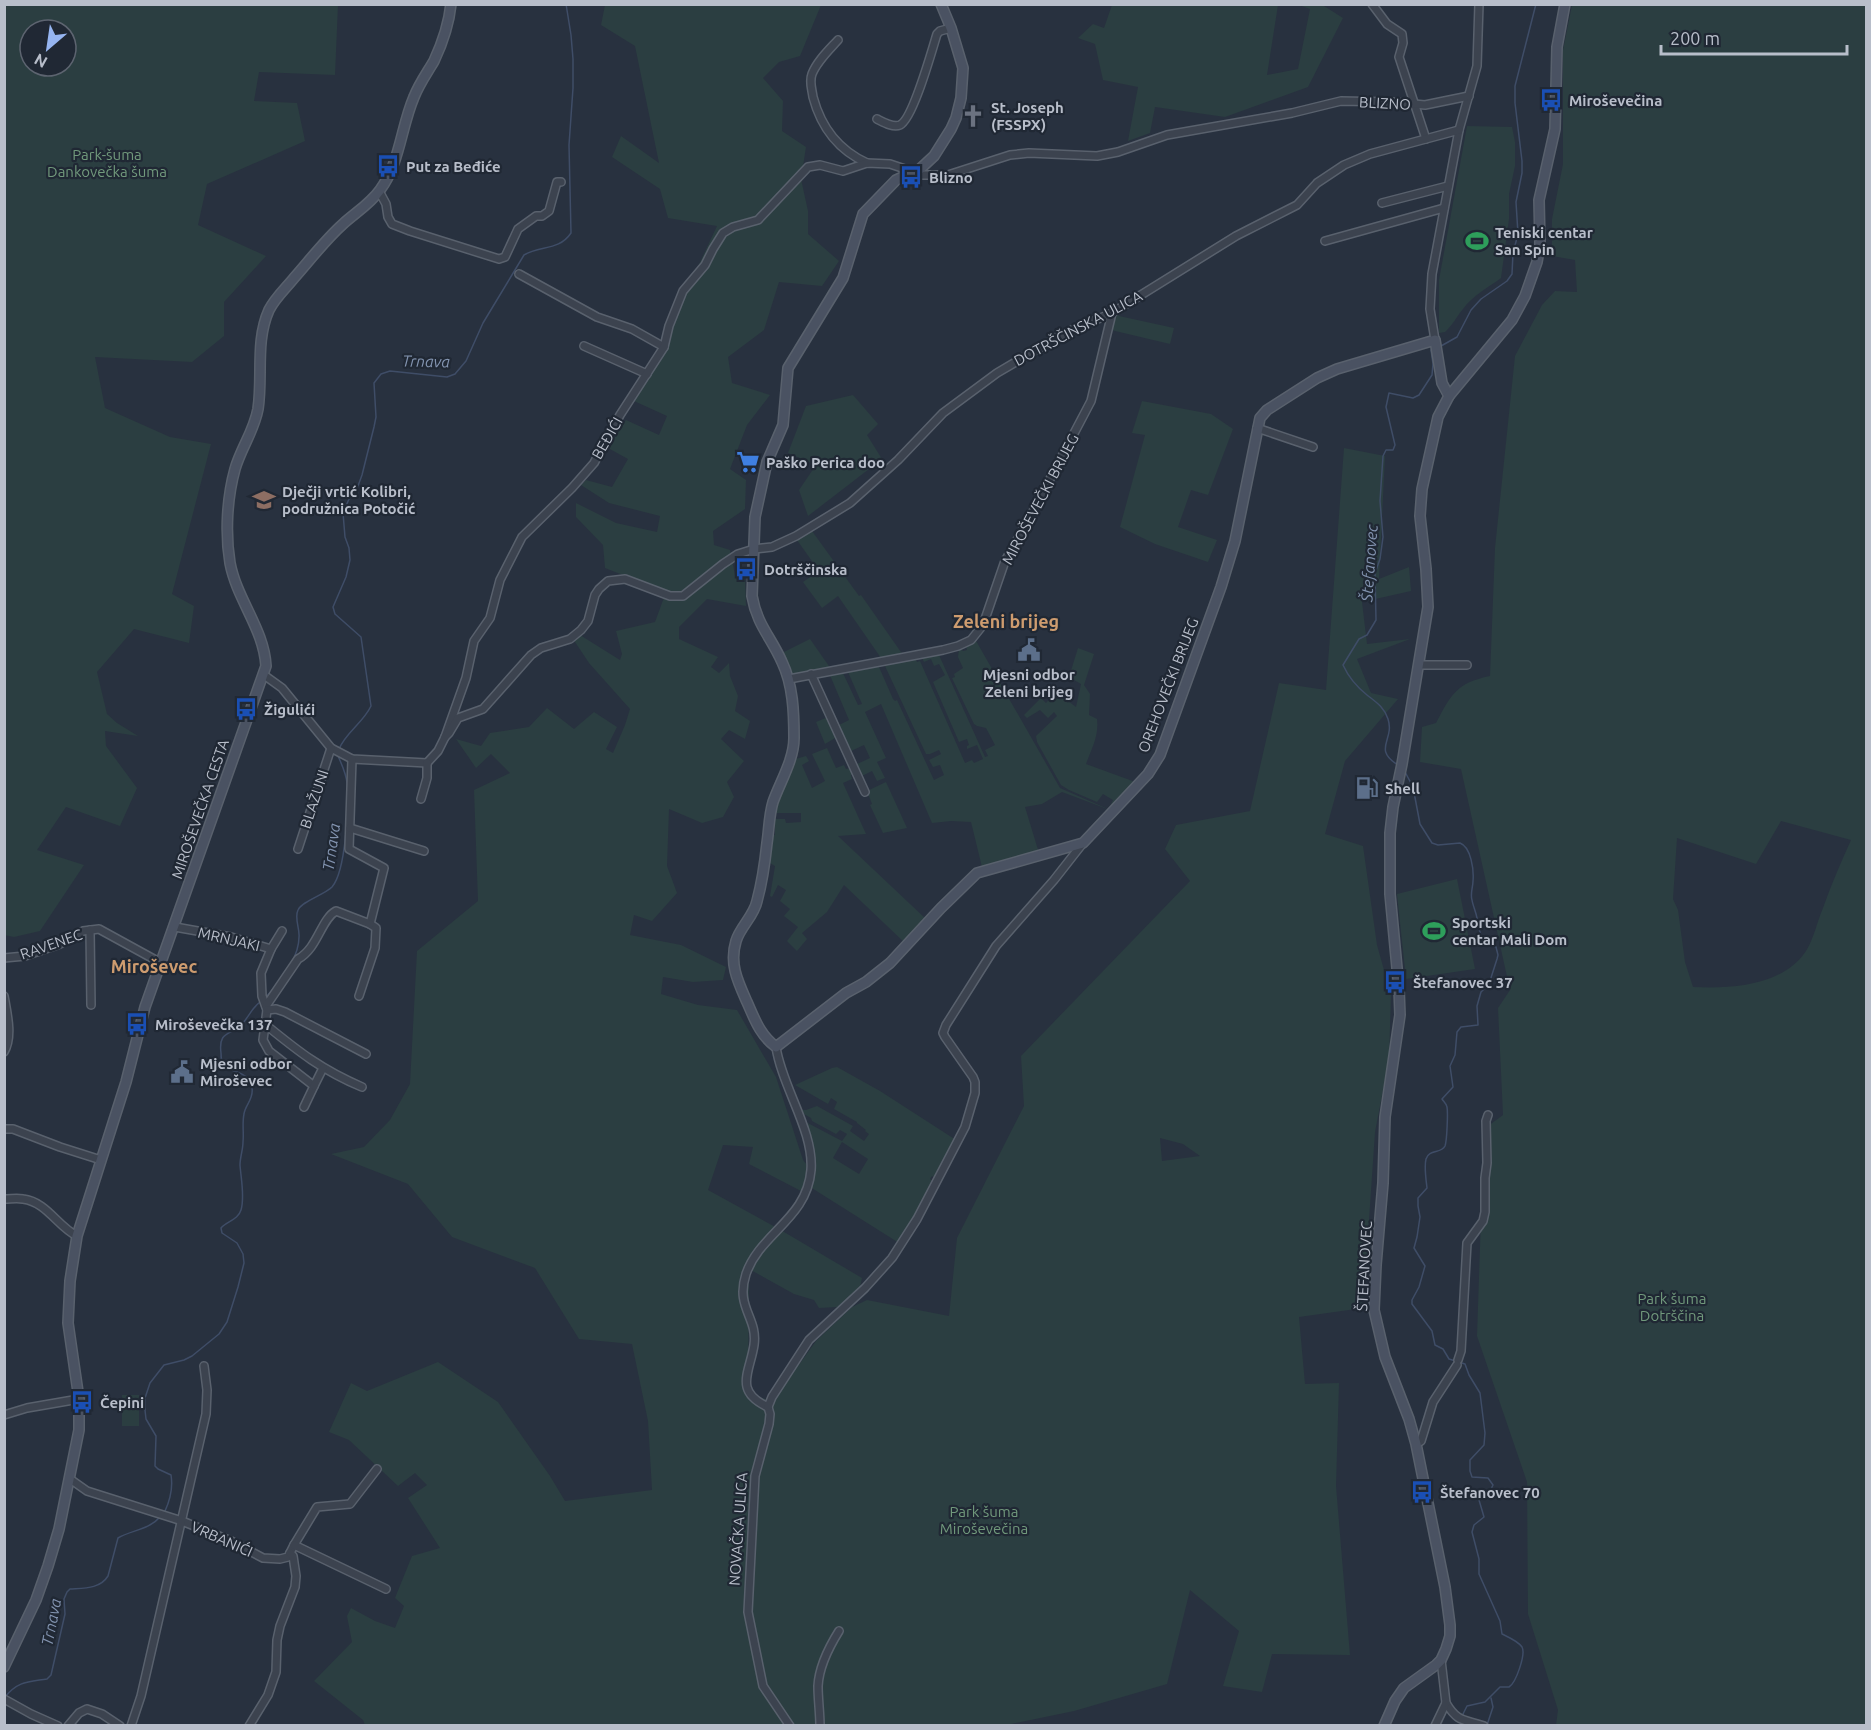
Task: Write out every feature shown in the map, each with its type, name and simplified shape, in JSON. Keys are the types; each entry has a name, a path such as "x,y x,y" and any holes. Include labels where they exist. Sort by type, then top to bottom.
{"street":[{"name":"MIROŠEVEČKA CESTA","path":"4,1667 36,1600 48,1566 59,1529 79,1430 79,1399 68,1323 70,1281 77,1236 126,1082 146,1008 266,666 262,642 241,596 231,565 228,537 230,495 235,468 254,425 258,407 264,323 279,295 341,225 368,204 387,179 414,95 442,41 451,4"},
{"path":"941,4 963,68 959,110 951,129 934,156 915,171 896,180 863,214 850,260 840,285 788,368 784,419 765,471 754,524 753,605 760,626 782,662 789,679 794,716 793,751 771,810 757,902 736,938 733,953 735,977 758,1029 776,1047 781,1071 807,1142 811,1167 810,1177 795,1212 760,1248 744,1282 742,1300 752,1325 754,1342 746,1372 746,1384 754,1399 768,1407 772,1397 809,1340 865,1288 892,1258 925,1204 961,1138 975,1093 975,1082 945,1037 944,1029 996,946 1083,843"},
{"path":"1372,4 1387,24 1402,34 1403,43 1399,57 1426,139"},
{"path":"1449,396 1442,383 1430,309 1432,274 1459,130 1477,66 1479,4"},
{"path":"1467,664 1419,665 1428,607 1420,522 1422,489 1438,417 1449,396 1512,320 1525,296 1537,262 1540,245 1539,200 1555,129 1557,47 1566,4"},
{"path":"877,119 895,125 905,120 914,103 937,34 951,28"},
{"path":"838,40 812,74 811,84 815,104 822,123 838,143 854,157 867,163"},
{"name":"BLIZNO","path":"867,163 890,164 923,175 948,175 1003,157 1029,153 1097,156 1118,152 1167,135 1293,113 1341,101 1414,105 1433,104 1469,96"},
{"name":"DOTRŠČINSKA ULICA","path":"445,737 458,718 483,709 531,655 541,648 570,639 581,630 588,621 595,595 608,581 625,579 670,596 683,596 738,554 771,547 796,536 850,503 898,460 943,413 997,373 1065,333 1112,313 1236,236 1297,205 1317,183 1344,165 1370,154 1459,130"},
{"name":"BEĐIĆI","path":"445,737 466,678 474,641 490,618 500,580 522,537 594,463 664,347 669,326 683,291 705,265 723,233 733,227 758,219 808,167 820,165 843,171 867,163"},
{"path":"379,191 392,224 499,259 505,257 518,229 536,216 542,216 549,211 557,182 561,182"},
{"path":"1382,203 1448,186"},
{"path":"1325,241 1444,208"},
{"path":"519,274 597,317 632,329 664,347"},
{"name":"MIROŠEVEČKI BRIJEG","path":"789,679 943,650 963,644 975,636 983,625 1005,561 1091,401 1112,313"},
{"name":"OREHOVEČKI BRIJEG","path":"1083,843 1148,774 1160,755 1221,587 1232,550 1260,418 1267,410 1317,378 1337,369 1436,345"},
{"path":"584,346 646,374"},
{"path":"1257,428 1313,447"},
{"name":"ŠTEFANOVEC","path":"1419,665 1393,807 1389,863 1400,1015 1385,1117 1374,1310 1385,1356 1416,1444 1445,1587 1450,1636 1441,1660"},
{"path":"811,674 865,792"},
{"path":"264,675 282,688 335,750 352,759 427,763"},
{"path":"421,799 427,778 427,763 438,751 445,737"},
{"name":"BLAŽUNI","path":"298,849 335,750"},
{"path":"352,759 349,849 384,868 370,924"},
{"path":"350,828 424,851"},
{"path":"776,1047 846,993 866,982 890,963 977,873 1083,843"},
{"path":"359,996 375,948 376,928 336,911 331,914 316,941 304,956 298,959 265,1004 366,1054"},
{"name":"MRNJAKI","path":"175,927 231,937 271,949 261,973 266,1024 263,1040 269,1051 314,1086"},
{"name":"RAVENEC","path":"4,958 25,956 60,944 83,931 99,929 161,963"},
{"path":"90,930 91,1005"},
{"path":"271,949 282,931"},
{"path":"4,996 9,1044 4,1052"},
{"path":"266,1024 323,1068 362,1087"},
{"path":"304,1107 323,1068"},
{"path":"1416,1444 1421,1441 1433,1402 1461,1351 1467,1243 1483,1221 1485,1212 1485,1178 1488,1163 1486,1121 1488,1115"},
{"path":"4,1129 101,1160"},
{"path":"4,1199 24,1199 39,1204 67,1231 77,1236"},
{"path":"132,1725 141,1696 206,1414 207,1390 204,1366"},
{"path":"4,1415 27,1408 79,1399"},
{"name":"NOVAČKA ULICA","path":"768,1407 769,1424 755,1476 748,1612 763,1686 790,1725"},
{"path":"249,1725 268,1695 276,1672 276,1650 280,1626 295,1587 293,1556 290,1552 317,1507 350,1504 377,1469"},
{"name":"VRBANIĆI","path":"70,1479 87,1491 182,1521 231,1541 263,1558 280,1559 288,1557 290,1552"},
{"path":"294,1545 386,1589"},
{"path":"820,1725 818,1684 832,1642 839,1631"},
{"path":"1441,1660 1446,1703 1453,1715 1461,1720 1484,1725"},
{"path":"1384,1725 1400,1693 1441,1660"},
{"path":"5,1699 31,1714 58,1725"},
{"path":"1435,1725 1446,1703"},
{"path":"68,1725 79,1713 87,1709 102,1714 120,1725"}],"green space":[{"name":"Park-šuma Dankovečka šuma","path":"4,5 338,5 335,75 259,72 254,101 297,103 305,141 207,184 198,225 266,256 224,302 224,336 192,362 95,357 105,408 170,437 211,444 172,594 194,606 189,643 134,629 97,672 107,714 138,736 105,731 106,746 137,788 120,826 66,807 37,850 84,865 40,931 14,937 4,935"},
{"name":"Park šuma Miroševečina","path":"605,5 821,5 800,56 779,62 763,78 783,101 782,131 806,147 801,179 808,211 808,234 839,261 822,286 779,282 764,330 728,357 732,383 770,395 747,425 730,469 746,480 745,509 713,531 714,545 730,550 735,575 745,576 746,606 707,599 679,627 679,639 718,657 711,667 719,673 729,663 730,676 738,696 735,711 750,721 745,739 729,730 721,739 744,761 727,782 734,797 723,817 702,823 669,809 667,866 677,893 652,921 634,915 630,935 681,945 726,967 723,980 693,982 663,977 661,994 698,1005 737,1010 776,1077 803,1160 812,1171 802,1120 842,1141 847,1134 840,1130 836,1134 812,1121 800,1112 802,1110 817,1106 853,1126 850,1131 864,1141 869,1134 857,1122 834,1109 837,1102 831,1098 828,1104 795,1085 832,1068 837,1067 880,1091 956,1140 936,1179 932,1176 930,1179 934,1182 899,1243 807,1185 801,1191 749,1164 753,1147 723,1145 708,1190 862,1278 858,1296 837,1307 819,1308 814,1300 794,1294 749,1269 748,1394 773,1401 816,1341 852,1307 867,1300 949,1316 957,1238 1024,1106 1021,1056 1190,881 1165,849 1176,825 1250,811 1279,683 1326,690 1344,448 1385,456 1379,579 1409,567 1411,591 1362,602 1367,644 1410,639 1357,659 1371,693 1398,699 1345,761 1325,834 1363,846 1377,945 1391,995 1389,1059 1375,1132 1363,1308 1299,1317 1305,1384 1339,1383 1336,1486 1350,1655 1272,1654 1262,1692 1223,1686 1239,1631 1190,1590 1167,1684 1074,1711 1006,1725 365,1725 363,1720 314,1681 352,1642 347,1616 351,1608 375,1621 395,1628 404,1606 395,1598 412,1556 440,1548 408,1498 427,1485 415,1473 398,1486 349,1440 329,1432 351,1383 367,1391 438,1362 498,1402 565,1501 652,1490 648,1421 632,1344 579,1339 535,1268 452,1237 408,1184 331,1154 364,1147 390,1120 410,1084 417,951 478,901 474,790 510,773 491,754 476,768 456,739 481,746 490,733 529,727 547,708 574,729 594,712 617,727 606,749 613,753 630,709 589,663 573,639 580,635 620,660 622,654 616,631 655,622 666,592 605,568 603,545 576,517 576,503 616,523 657,532 660,516 609,503 581,485 586,480 612,487 628,459 608,448 626,420 659,435 667,416 634,401 666,345 686,292 717,226 668,218 660,189 612,157 621,136 659,163 635,46 601,25","holes":["1160,1138 1183,1144 1200,1156 1162,1161","842,1142 868,1159 859,1174 833,1158"]},
{"path":"1112,5 1278,5 1267,75 1298,69 1310,9 1299,5 1324,5 1343,18 1308,87 1225,117 1155,107 1150,133 1128,141 1138,87 1103,80 1095,44 1078,38 1093,24 1104,28"},
{"name":"Park šuma Dotrščina","path":"1572,5 1866,5 1866,1725 1556,1725 1558,1710 1528,1614 1527,1482 1477,1336 1484,1129 1503,1115 1498,1008 1510,990 1461,769 1420,762 1422,727 1436,723 1451,698 1462,687 1469,682 1490,676 1495,548 1515,356 1542,305 1555,291 1577,292 1575,260 1552,256 1552,219 1563,164 1563,50","holes":["1781,821 1851,840 1811,941 1796,963 1784,972 1755,983 1739,986 1693,987 1685,962 1678,910 1673,899 1677,838 1756,864"]},
{"name":"Teniski centar San Spin","path":"1467,126 1512,127 1515,142 1515,166 1509,194 1509,219 1501,278 1471,300 1448,329 1439,333 1439,280"},
{"path":"1118,313 1119,316 1174,328 1170,344 1111,330"},
{"path":"853,395 878,424 867,435 882,459 808,516 799,490 816,465 788,453 806,406"},
{"path":"1142,401 1211,414 1233,429 1208,495 1191,490 1178,527 1217,540 1208,562 1155,544 1120,527 1145,435 1132,433"},
{"path":"812,531 903,655 881,658 838,596 822,608 803,582 819,571 797,540"},
{"path":"810,639 831,669 792,676 780,654"},
{"path":"975,639 1060,788 1110,810 1062,792 1042,804 1025,807 1039,853 982,867 971,822 932,823 881,704 865,712 886,758 877,762 885,778 877,781 872,771 860,777 855,765 870,758 864,745 849,752 837,726 849,720 829,673 842,671 858,705 862,704 848,672 879,667 934,780 944,775 940,765 933,767 929,760 941,754 939,750 926,754 885,666 890,665 890,662 915,658 917,662 920,661 965,763 972,760 974,763 983,759 977,745 967,749 969,745 967,739 959,742 933,682 945,675 939,664 934,666 931,659 924,662 922,658 939,655 985,757 988,756 985,750 995,745 986,728 974,724 952,678 963,668 958,657 959,649 967,650 966,645"},
{"path":"1078,648 1094,654 1084,685 1090,694 1089,715 1097,719 1097,731 1086,764 1138,783 1114,808 1109,808 1113,800 1103,794 1097,802 1061,785 1037,742 1036,736 1057,716 1054,712 1048,718 1040,710 1027,718 1024,715 1041,698 1046,703 1056,692 1076,707 1081,684 1069,677"},
{"path":"828,717 837,737 825,744 816,722"},
{"path":"827,748 836,768 844,765 846,769 851,768 852,779 843,783 866,834 838,836 927,920 905,943 844,885 827,912 802,933 807,939 797,951 787,941 798,927 784,916 790,909 780,901 786,890 778,885 772,897 770,896 775,866 768,862 773,835 775,835 775,819 785,819 786,823 801,822 801,813 773,811 792,760 806,756 809,761 802,765 812,788 825,781 812,754"},
{"path":"886,782 907,828 883,833 870,805 872,804 867,791"},
{"name":"Sportski centar Mali Dom","path":"1457,879 1475,969 1406,979 1397,894"},
{"path":"122,1395 139,1395 139,1426 122,1426"}],"waterway":[{"name":"Trnava","path":"339,749 371,706 361,637 335,614 333,607 346,577 350,560 343,513 362,475 374,427 376,417 374,383 381,374 390,371 447,377 455,374 466,361 483,323 524,255 561,243 571,233 569,145 573,59 566,4"},
{"name":"Štefanovec","path":"1441,346 1457,337 1471,310 1481,299 1507,281 1512,274 1513,253 1518,234 1516,202 1522,173 1515,86 1536,4"},
{"name":"Štefanovec","path":"1398,765 1386,754 1389,726 1384,711 1356,685 1343,665 1359,639 1367,635 1376,620 1375,573 1380,559 1383,537 1380,501 1383,456 1386,450 1393,450 1395,445 1386,407 1389,393 1413,398 1419,395 1432,375 1431,350"},
{"name":"Trnava","path":"266,997 283,977 296,954 299,937 298,910 332,887 341,867 346,837 348,793 346,776 338,756"},
{"name":"Štefanovec","path":"1404,770 1413,787 1420,824 1432,843 1438,845 1460,843 1467,849 1473,871 1471,898 1480,932 1486,942 1496,947 1498,955 1489,984 1481,992 1477,1006 1478,1025 1461,1027 1457,1032 1455,1055 1450,1066 1453,1087 1442,1099 1447,1110 1446,1143 1441,1150 1430,1154 1426,1159 1427,1188 1418,1198 1420,1217 1414,1248 1425,1266 1412,1304 1432,1331 1435,1345 1443,1349 1449,1359 1465,1364 1480,1393 1485,1433 1484,1445 1470,1460 1470,1471 1472,1477 1488,1478 1493,1485 1479,1500 1484,1517 1474,1525 1472,1532 1479,1559 1479,1574 1500,1621 1502,1634 1518,1643 1523,1651 1520,1668 1512,1684 1509,1687 1500,1687 1485,1702 1467,1706 1462,1716"},
{"name":"Trnava","path":"165,1511 171,1493 171,1475 155,1466 156,1436 146,1419 145,1398 150,1383 164,1365 192,1356 219,1334 227,1322 238,1287 244,1263 243,1254 237,1243 222,1233 221,1228 241,1210 243,1194 240,1165 243,1117 252,1095 252,1088 244,1075 228,1069 222,1062 221,1040 243,1023 260,1002"},
{"name":"Trnava","path":"5,1697 19,1685 47,1679 51,1675 65,1614 64,1599 67,1592 70,1589 96,1586 105,1580 118,1538 151,1525 160,1517"},
{"path":"1487,1725 1493,1707 1491,1698"}],"place":[{"name":"Miroševečina","path":"1551,100"},
{"name":"St. Joseph (FSSPX)","path":"973,116"},
{"name":"Put za Beđiće","path":"388,166"},
{"name":"Blizno","path":"911,177"},
{"name":"Teniski centar San Spin","path":"1477,241"},
{"name":"Paško Perica doo","path":"748,462"},
{"name":"Dječji vrtić Kolibri, podružnica Potočić","path":"264,500"},
{"name":"Dotrščinska","path":"746,569"},
{"name":"Mjesni odbor Zeleni brijeg","path":"1029,650"},
{"name":"Žigulići","path":"246,709"},
{"name":"Shell","path":"1367,788"},
{"name":"Sportski centar Mali Dom","path":"1434,931"},
{"name":"Štefanovec 37","path":"1395,982"},
{"name":"Miroševečka 137","path":"137,1024"},
{"name":"Mjesni odbor Miroševec","path":"182,1072"},
{"name":"Čepini","path":"82,1402"},
{"name":"Štefanovec 70","path":"1422,1492"}],"district":[{"name":"Zeleni brijeg","path":"1006,621"},
{"name":"Miroševec","path":"154,966"}]}
